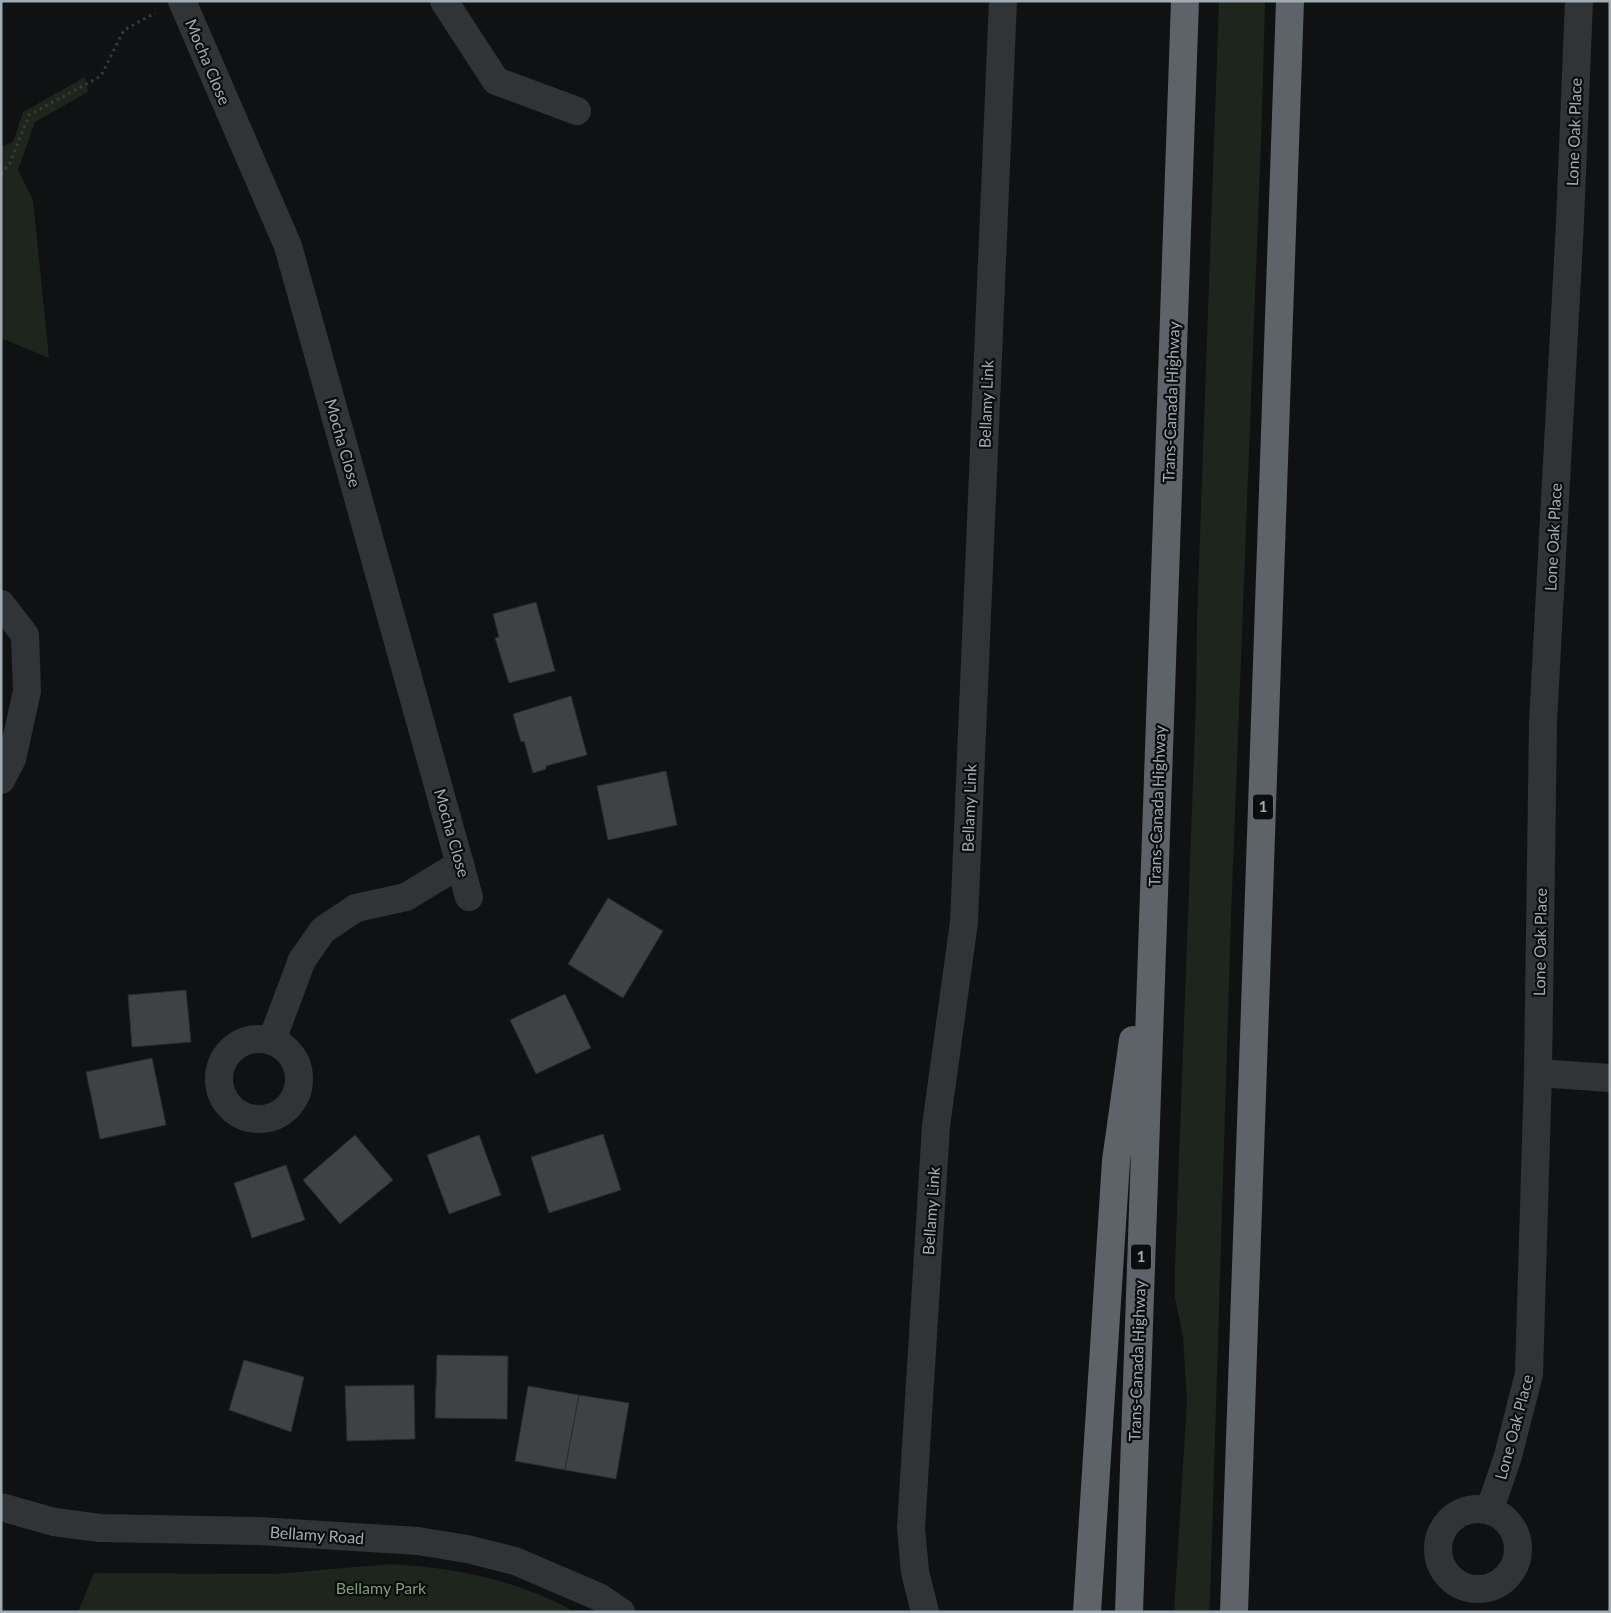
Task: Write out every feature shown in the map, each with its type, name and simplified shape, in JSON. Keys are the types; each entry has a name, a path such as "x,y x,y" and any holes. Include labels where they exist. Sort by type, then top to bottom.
{"highway":[{"name":"Trans-Canada Highway","path":"1129,1612 1185,1"},
{"name":"1","path":"1234,1612 1290,1"},
{"path":"1086,1612 1116,1160 1154,903"}],"street":[{"path":"444,1 496,81 577,111"},
{"name":"Bellamy Link","path":"925,1612 915,1572 911,1528 936,1126 964,922 1003,1"},
{"name":"Lone Oak Place","path":"1490,1509 1508,1456 1529,1374 1538,1073 1543,722 1570,222 1579,1"},
{"name":"Mocha Close","path":"172,5 288,246 470,897"},
{"path":"1,604 25,635 27,691 12,759 1,780"},
{"path":"272,1040 302,960 322,930 356,908 406,897 460,864"},
{"path":"1538,1073 1610,1078"},
{"name":"Bellamy Road","path":"1,1507 54,1522 100,1528 258,1531 418,1541 457,1548 524,1565 599,1597 621,1612"}],"path":[{"path":"1,174 10,163 28,115 101,76 124,30 172,5"}],"green space":[{"path":"1219,1 1265,1 1262,115 1231,918 1210,1602 1209,1612 1174,1612 1187,1401 1183,1337 1175,1298 1175,1265"},
{"path":"85,77 88,92 35,122 18,170 33,200 49,358 1,338 1,147 13,142 23,112"},
{"name":"Bellamy Park","path":"391,1564 463,1573 509,1584 553,1601 575,1612 78,1612 94,1573 273,1574"}],"building":[{"path":"536,602 555,671 509,683 495,638 499,637 493,614"},
{"path":"571,696 587,755 546,766 546,769 533,773 524,741 521,742 513,714"},
{"path":"666,771 677,825 608,840 597,786"},
{"path":"608,898 663,931 623,998 568,964"},
{"path":"186,990 191,1042 132,1047 128,995"},
{"path":"565,994 591,1048 536,1074 510,1020"},
{"path":"152,1058 166,1125 100,1139 86,1072"},
{"path":"603,1134 621,1190 549,1213 531,1157"},
{"path":"355,1135 393,1180 340,1224 303,1180"},
{"path":"479,1135 501,1195 449,1214 427,1155"},
{"path":"286,1165 305,1220 252,1238 234,1183"},
{"path":"437,1355 508,1356 507,1419 435,1418"},
{"path":"244,1360 304,1377 291,1432 229,1410"},
{"path":"414,1385 415,1439 347,1441 345,1386"},
{"path":"528,1386 579,1395 565,1470 515,1461"},
{"path":"579,1395 629,1403 616,1479 565,1470"}]}
